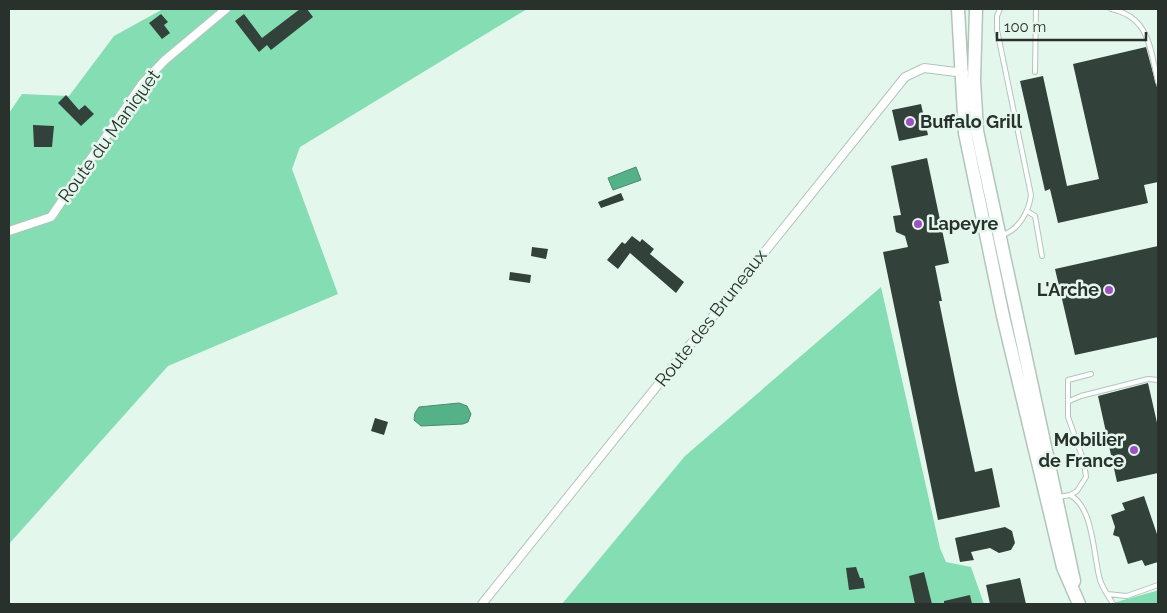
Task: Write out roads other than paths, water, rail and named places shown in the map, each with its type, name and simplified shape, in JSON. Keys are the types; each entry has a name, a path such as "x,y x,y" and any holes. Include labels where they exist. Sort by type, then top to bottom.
{"main road":[{"path":"958,9 965,133 1003,316 1078,602"},
{"path":"976,9 974,80 977,131 1000,235 1052,498"}],"street":[{"name":"Route du Maniquet","path":"9,231 51,217 142,84 165,60 226,9"},
{"name":"Route des Bruneaux","path":"482,604 886,98 906,77 924,68 961,71"},
{"path":"961,71 974,80"}],"lane":[{"path":"1000,9 997,16 997,30 1031,195 1027,211 1013,230 1000,235"},
{"path":"1035,72 1036,9"},
{"path":"1111,9 1121,11 1135,19 1143,28 1148,40 1158,82"},
{"path":"1027,211 1035,216 1042,256"},
{"path":"1052,498 1077,491 1086,477 1084,462 1068,417 1068,380 1091,374"},
{"path":"1069,401 1081,396 1148,380 1158,380"},
{"path":"1070,494 1078,501 1086,515 1101,581 1113,604"},
{"path":"1107,594 1127,596 1158,585"}],"place":[{"name":"Buffalo Grill","path":"910,122"},
{"name":"Lapeyre","path":"918,224"},
{"name":"L'Arche","path":"1109,290"},
{"name":"Mobilier de France","path":"1134,450"}]}
